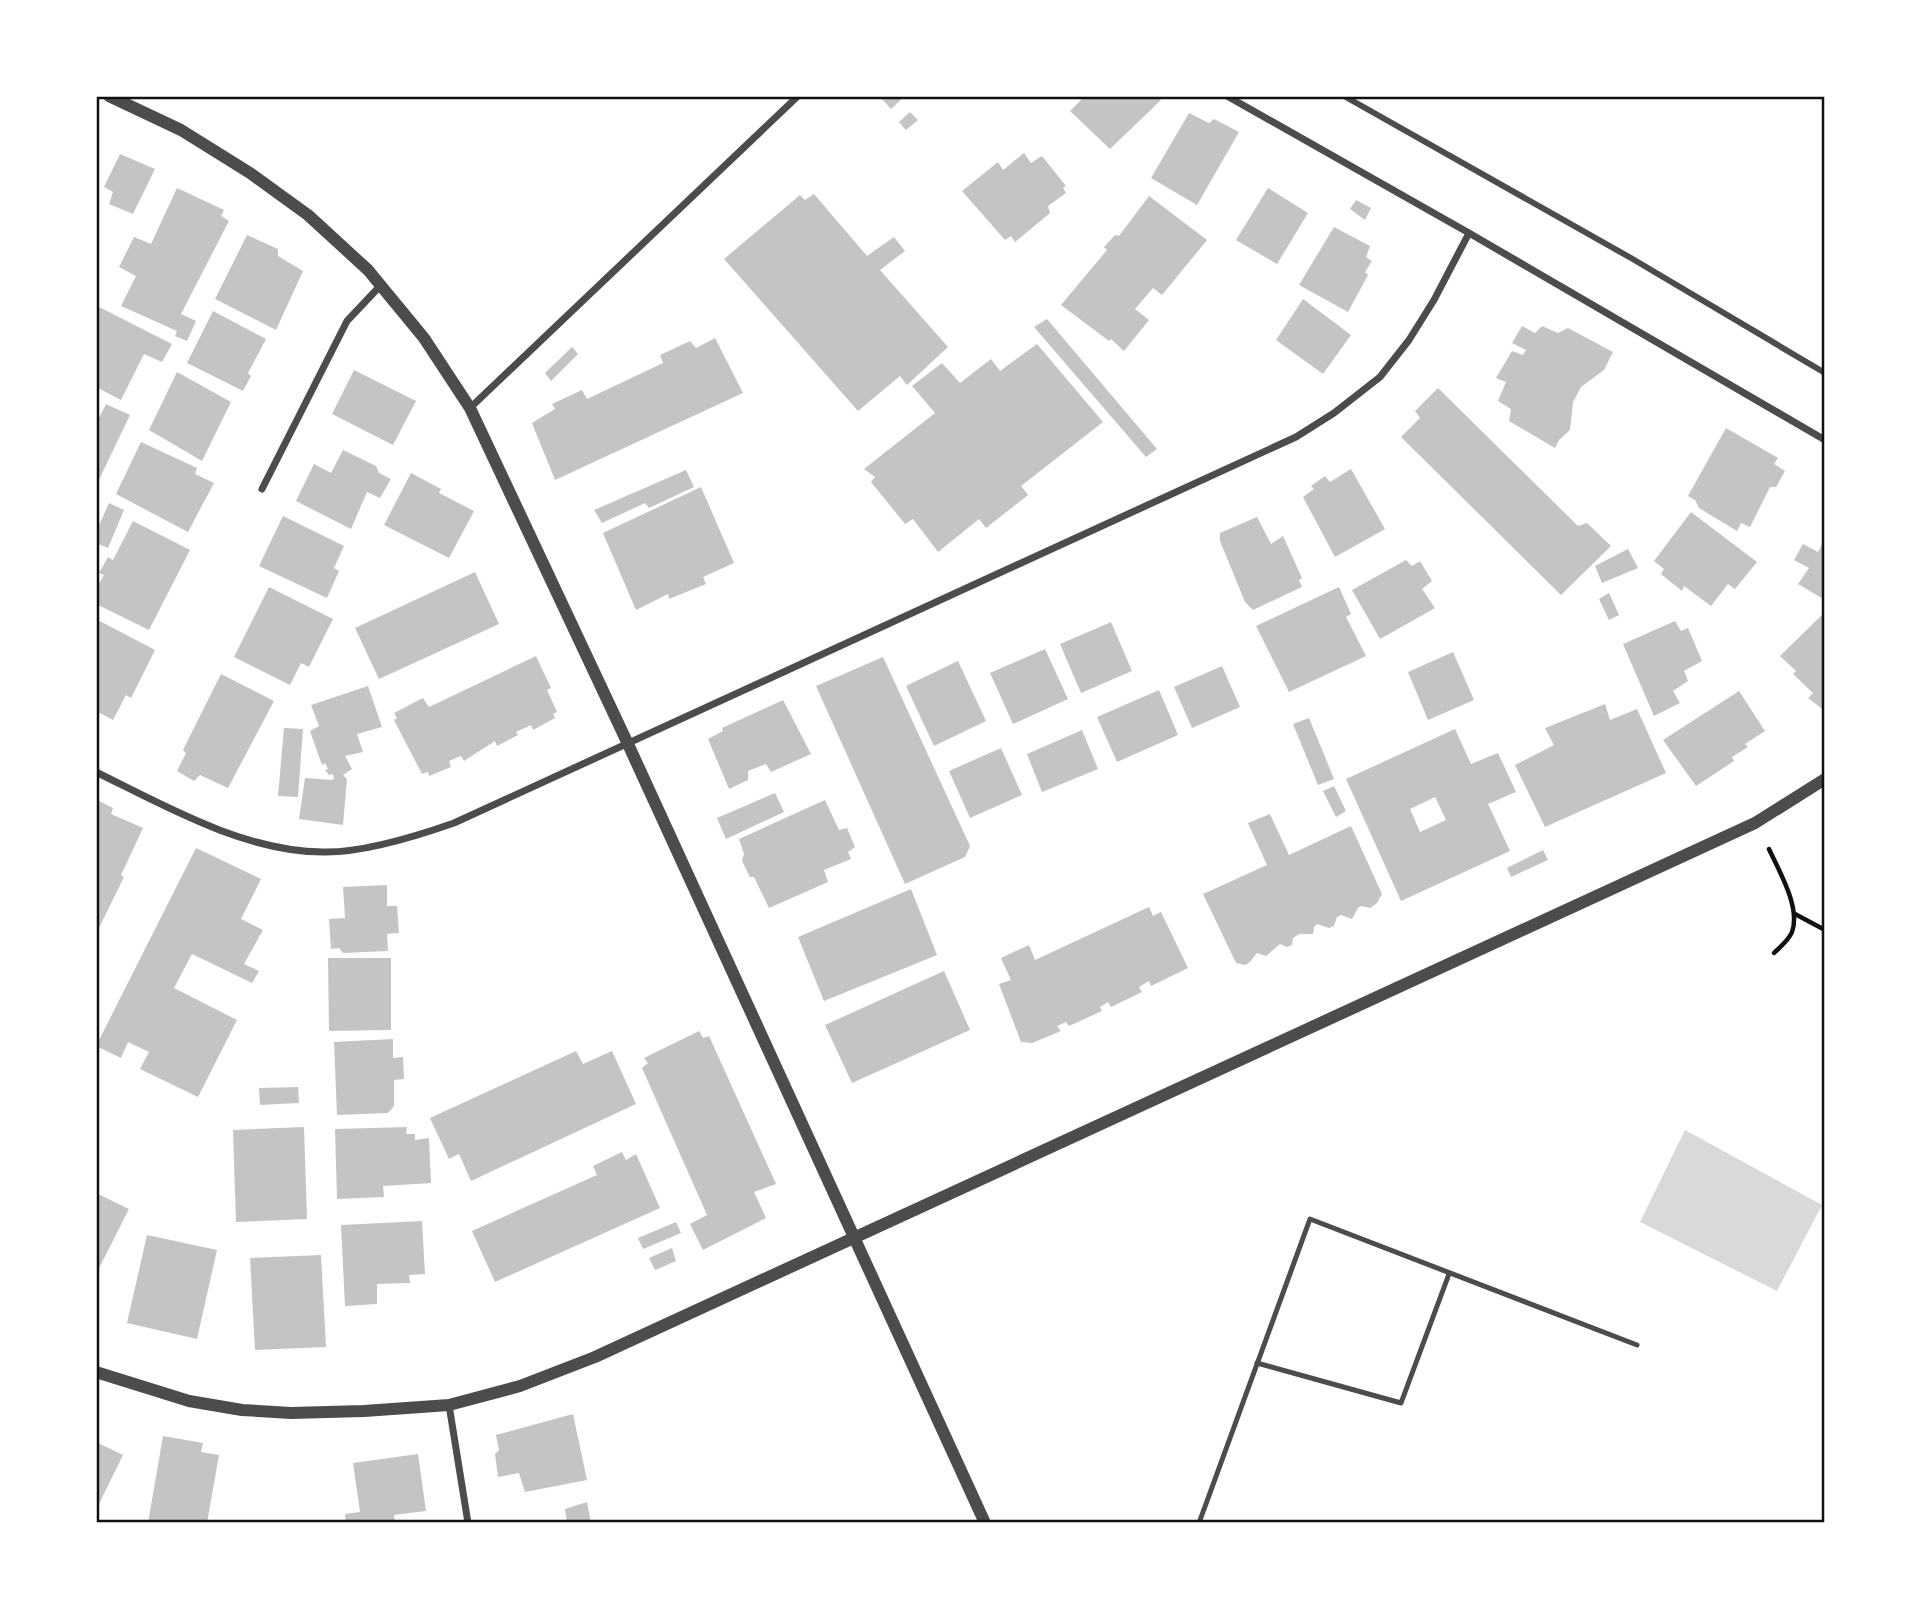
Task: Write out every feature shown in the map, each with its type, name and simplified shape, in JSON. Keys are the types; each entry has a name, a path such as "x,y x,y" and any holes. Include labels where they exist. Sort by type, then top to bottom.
{"street":[{"path":"109,96 181,130 250,173 308,215 369,270 424,338 470,408 628,744 985,1523"},
{"path":"470,408 798,96"},
{"path":"1227,96 1825,440"},
{"path":"1344,96 1631,258 1825,373"},
{"path":"96,772 180,814 250,840 287,848 324,852 412,838 454,823 1296,437 1334,413 1380,377 1409,340 1434,300 1469,233"},
{"path":"262,489 347,321 380,285"},
{"path":"96,1372 189,1401 242,1410 291,1413 449,1405 520,1386 595,1357 1755,824 1825,779"},
{"path":"449,1405 468,1523"}],"lane":[{"path":"1199,1523 1310,1219 1637,1345"},
{"path":"1257,1363 1401,1403 1449,1274"}],"path":[{"path":"1769,849 1784,881 1794,914 1792,934 1774,953"},
{"path":"1794,914 1825,930"}],"shaded area":[{"path":"1685,1130 1822,1205 1777,1291 1640,1222"}],"building":[{"path":"879,96 905,96 891,109"},
{"path":"1085,96 1157,96 1161,100 1110,149 1070,111"},
{"path":"910,112 918,120 906,130 899,122"},
{"path":"1189,113 1209,123 1214,119 1239,132 1197,205 1151,178"},
{"path":"1024,153 1031,163 1042,156 1066,186 1063,188 1066,193 1048,206 1050,213 1015,242 1011,236 1005,240 962,191 998,162 1003,170"},
{"path":"120,154 155,169 133,214 109,204 113,192 104,187"},
{"path":"177,188 224,210 221,216 229,221 181,314 196,321 187,341 175,336 177,331 121,306 136,276 119,267 134,237 151,244"},
{"path":"1268,188 1308,213 1277,264 1236,240"},
{"path":"814,194 867,256 894,237 905,251 880,270 948,347 907,385 900,376 858,411 724,259 800,195 805,200"},
{"path":"1149,196 1207,240 1162,295 1153,288 1135,309 1149,320 1124,351 1061,305 1107,250 1104,247 1115,235 1119,236"},
{"path":"1356,200 1371,208 1365,220 1350,209"},
{"path":"1334,227 1370,246 1366,257 1372,261 1365,272 1368,275 1348,312 1299,285"},
{"path":"247,235 278,249 278,256 303,271 276,330 215,299"},
{"path":"1303,299 1351,335 1323,374 1276,340"},
{"path":"99,307 172,344 162,362 144,354 121,400 96,387 96,314"},
{"path":"213,311 266,339 248,373 251,376 243,391 187,363"},
{"path":"1047,319 1157,449 1146,457 1034,327"},
{"path":"1522,326 1535,333 1542,326 1558,333 1568,328 1613,352 1604,370 1581,387 1573,402 1570,430 1555,448 1509,421 1511,409 1498,401 1506,382 1496,378 1512,351 1523,355 1526,350 1512,343"},
{"path":"715,338 743,393 555,480 532,423 555,409 552,404 582,390 587,399 663,363 660,355 690,341 696,348"},
{"path":"1037,344 1103,422 1021,486 1028,495 986,528 979,519 938,552 913,519 905,524 871,482 875,477 864,469 935,413 912,386 942,363 960,383 991,359 1000,371"},
{"path":"572,347 578,354 551,381 545,373"},
{"path":"354,370 416,401 393,445 332,414"},
{"path":"177,372 231,402 202,461 149,430"},
{"path":"1438,388 1578,526 1587,523 1611,546 1561,595 1401,437 1420,418 1415,411"},
{"path":"106,404 130,415 96,486 96,424"},
{"path":"1726,428 1778,458 1774,464 1785,471 1776,487 1770,487 1750,527 1741,523 1737,531 1699,508 1695,500 1688,496"},
{"path":"141,442 197,468 195,474 214,483 188,532 116,494"},
{"path":"343,450 376,466 379,473 391,479 380,498 367,492 351,529 296,501 314,464 331,473"},
{"path":"1351,469 1385,529 1335,557 1303,497 1314,489 1311,486 1325,476 1330,482"},
{"path":"686,470 694,487 649,508 645,503 602,523 594,510"},
{"path":"411,473 441,489 439,493 474,511 449,558 384,525"},
{"path":"701,487 734,563 703,577 706,584 669,599 668,594 636,610 603,533"},
{"path":"109,503 124,510 108,548 96,543 96,532"},
{"path":"1691,512 1757,562 1735,589 1728,584 1711,606 1684,586 1682,591 1661,574 1664,569 1654,561"},
{"path":"283,516 344,546 334,568 339,571 327,598 259,566"},
{"path":"1257,517 1271,544 1283,536 1302,578 1299,580 1302,587 1253,610 1245,602 1220,541 1220,533"},
{"path":"133,521 190,550 149,630 96,604 96,589 104,575 99,573 108,557 113,560"},
{"path":"1825,539 1825,600 1798,584 1809,568 1794,560 1803,544 1818,552"},
{"path":"1628,549 1638,568 1602,583 1595,566"},
{"path":"1406,560 1412,566 1420,561 1432,581 1422,589 1435,608 1380,639 1352,590"},
{"path":"475,572 499,624 379,679 355,628"},
{"path":"269,587 333,619 309,667 301,663 290,685 234,657"},
{"path":"1339,587 1351,614 1346,617 1366,656 1289,692 1256,626"},
{"path":"1609,593 1619,615 1609,620 1599,599"},
{"path":"1825,612 1825,711 1808,698 1813,693 1793,674 1796,671 1780,656"},
{"path":"96,619 155,650 131,698 126,695 113,720 96,711"},
{"path":"1675,621 1681,631 1688,628 1702,661 1684,671 1688,681 1673,691 1680,703 1654,716 1623,644"},
{"path":"1111,622 1132,671 1081,693 1060,644"},
{"path":"1045,649 1068,699 1013,724 990,673"},
{"path":"1453,652 1474,700 1428,720 1408,672"},
{"path":"536,656 551,688 547,690 557,712 553,714 555,718 533,730 531,725 516,732 518,735 497,746 495,741 464,761 461,756 449,761 451,767 429,776 428,772 422,774 394,720 397,718 394,713 423,698 429,707"},
{"path":"883,657 970,846 965,857 905,884 816,686"},
{"path":"958,661 986,721 934,746 906,686"},
{"path":"1222,666 1240,707 1192,728 1174,687"},
{"path":"221,674 274,701 228,788 200,775 194,781 177,771 186,753 183,750"},
{"path":"368,686 382,727 357,734 363,752 345,756 352,769 343,775 347,779 343,825 299,819 305,778 334,778 333,774 329,775 325,770 328,769 325,763 322,765 310,731 319,726 311,705"},
{"path":"1159,690 1178,735 1117,762 1097,717"},
{"path":"1739,691 1765,731 1745,744 1748,747 1732,757 1734,761 1696,786 1663,740"},
{"path":"783,700 811,754 771,772 766,764 748,771 748,780 729,789 708,739 723,731 722,728"},
{"path":"1605,704 1610,720 1637,709 1666,773 1545,827 1515,765 1554,745 1545,728"},
{"path":"1309,718 1334,779 1318,785 1293,724"},
{"path":"284,728 303,729 298,797 278,796"},
{"path":"1455,729 1471,764 1498,753 1516,792 1488,804 1510,851 1401,901 1346,779","holes":["1435,797 1446,820 1420,832 1410,809"]},
{"path":"1082,730 1098,769 1042,792 1027,754"},
{"path":"1001,748 1022,795 970,818 949,771"},
{"path":"1334,786 1346,811 1336,817 1323,791"},
{"path":"775,793 784,812 726,839 717,818"},
{"path":"825,800 839,830 847,828 855,847 848,852 851,859 824,870 828,882 769,908 754,877 750,877 742,861 744,854 739,839"},
{"path":"99,801 113,808 111,814 143,828 121,875 124,877 96,934 96,804"},
{"path":"1270,814 1289,855 1351,826 1382,894 1370,908 1358,908 1352,919 1341,915 1337,917 1334,926 1329,928 1317,924 1313,934 1299,934 1293,938 1292,945 1287,947 1280,944 1266,956 1257,953 1245,965 1236,963 1203,894 1267,865 1248,823"},
{"path":"196,848 261,879 241,919 263,930 244,964 259,971 252,983 192,954 174,988 237,1020 198,1097 140,1069 149,1052 128,1042 121,1058 96,1046"},
{"path":"1543,850 1548,860 1511,877 1507,868"},
{"path":"387,885 387,906 397,906 399,933 387,934 388,951 343,953 339,948 331,949 329,919 345,918 343,887"},
{"path":"911,889 937,955 824,1001 798,937"},
{"path":"1149,907 1153,916 1161,912 1188,968 1151,986 1149,981 1139,987 1142,992 1111,1007 1108,1002 1100,1007 1102,1011 1069,1026 1066,1022 1057,1026 1061,1031 1032,1043 1021,1042 999,984 1011,980 1001,958 1029,945 1035,960"},
{"path":"328,958 391,958 391,1030 329,1031"},
{"path":"944,971 970,1030 852,1083 825,1025"},
{"path":"699,1031 703,1038 709,1036 776,1184 754,1192 766,1218 703,1250 690,1224 707,1215 642,1068 648,1063 644,1058"},
{"path":"393,1039 393,1058 403,1057 404,1079 394,1080 394,1106 388,1113 337,1115 334,1042"},
{"path":"576,1051 583,1064 612,1051 636,1104 471,1181 459,1154 449,1159 430,1118"},
{"path":"298,1087 299,1103 260,1105 259,1088"},
{"path":"304,1127 307,1219 236,1222 233,1130"},
{"path":"407,1127 406,1134 415,1134 415,1140 429,1138 431,1183 383,1186 384,1197 337,1199 335,1129"},
{"path":"622,1152 626,1160 636,1154 660,1208 495,1282 472,1231 597,1175 593,1166"},
{"path":"96,1193 129,1209 96,1274"},
{"path":"422,1221 425,1274 409,1275 410,1283 377,1284 377,1304 345,1306 341,1225"},
{"path":"676,1222 681,1233 643,1249 638,1238"},
{"path":"147,1235 217,1250 197,1339 127,1323"},
{"path":"672,1248 676,1261 655,1270 649,1258"},
{"path":"321,1255 326,1347 255,1350 250,1258"},
{"path":"573,1414 587,1480 525,1492 519,1473 498,1477 495,1454 499,1450 496,1435"},
{"path":"163,1436 203,1443 201,1452 219,1455 207,1523 148,1523"},
{"path":"96,1442 123,1455 96,1510"},
{"path":"418,1454 426,1511 394,1515 395,1523 346,1523 345,1514 360,1512 353,1463"},
{"path":"587,1502 591,1523 567,1523 565,1509"}]}
